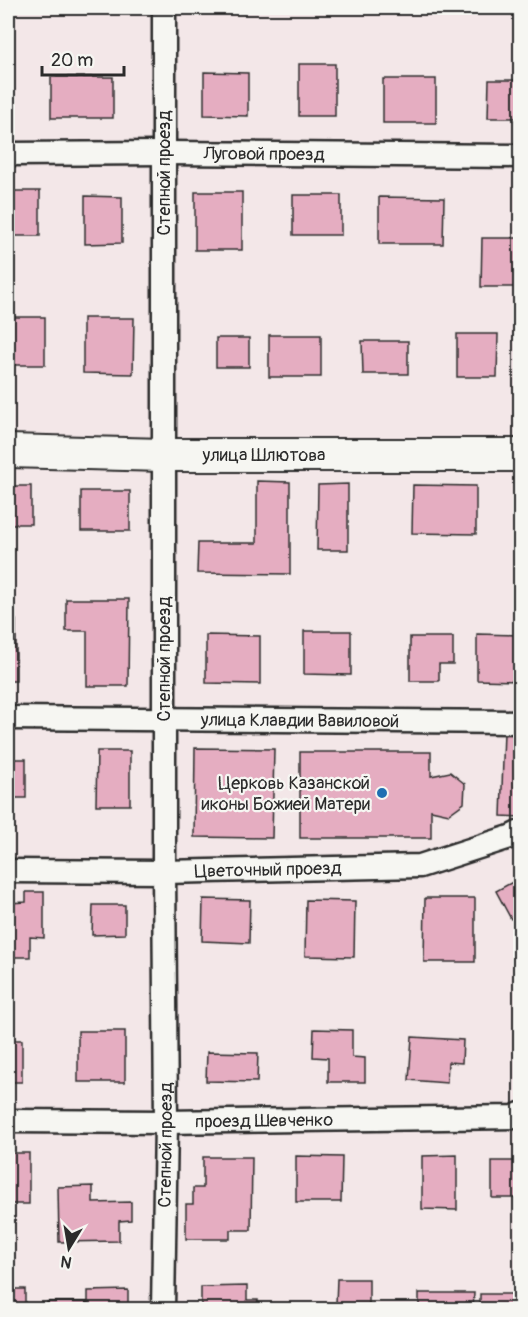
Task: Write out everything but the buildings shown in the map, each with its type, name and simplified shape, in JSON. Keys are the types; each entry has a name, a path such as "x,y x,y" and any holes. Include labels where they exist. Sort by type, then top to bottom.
{"main road":[{"name":"улица Шлютова","path":"8,451 164,455 520,455"}],"street":[{"name":"Степной проезд","path":"163,1310 166,1122 164,8"},
{"name":"Луговой проезд","path":"8,154 520,156"},
{"name":"улица Клавдии Вавиловой","path":"8,718 520,722"},
{"name":"Цветочный проезд","path":"8,871 164,872 420,866 510,837 520,831"},
{"name":"проезд Шевченко","path":"8,1121 166,1122 515,1117 520,1114"}],"place":[{"name":"Церковь Казанской иконы Божией Матери","path":"382,793"}]}
